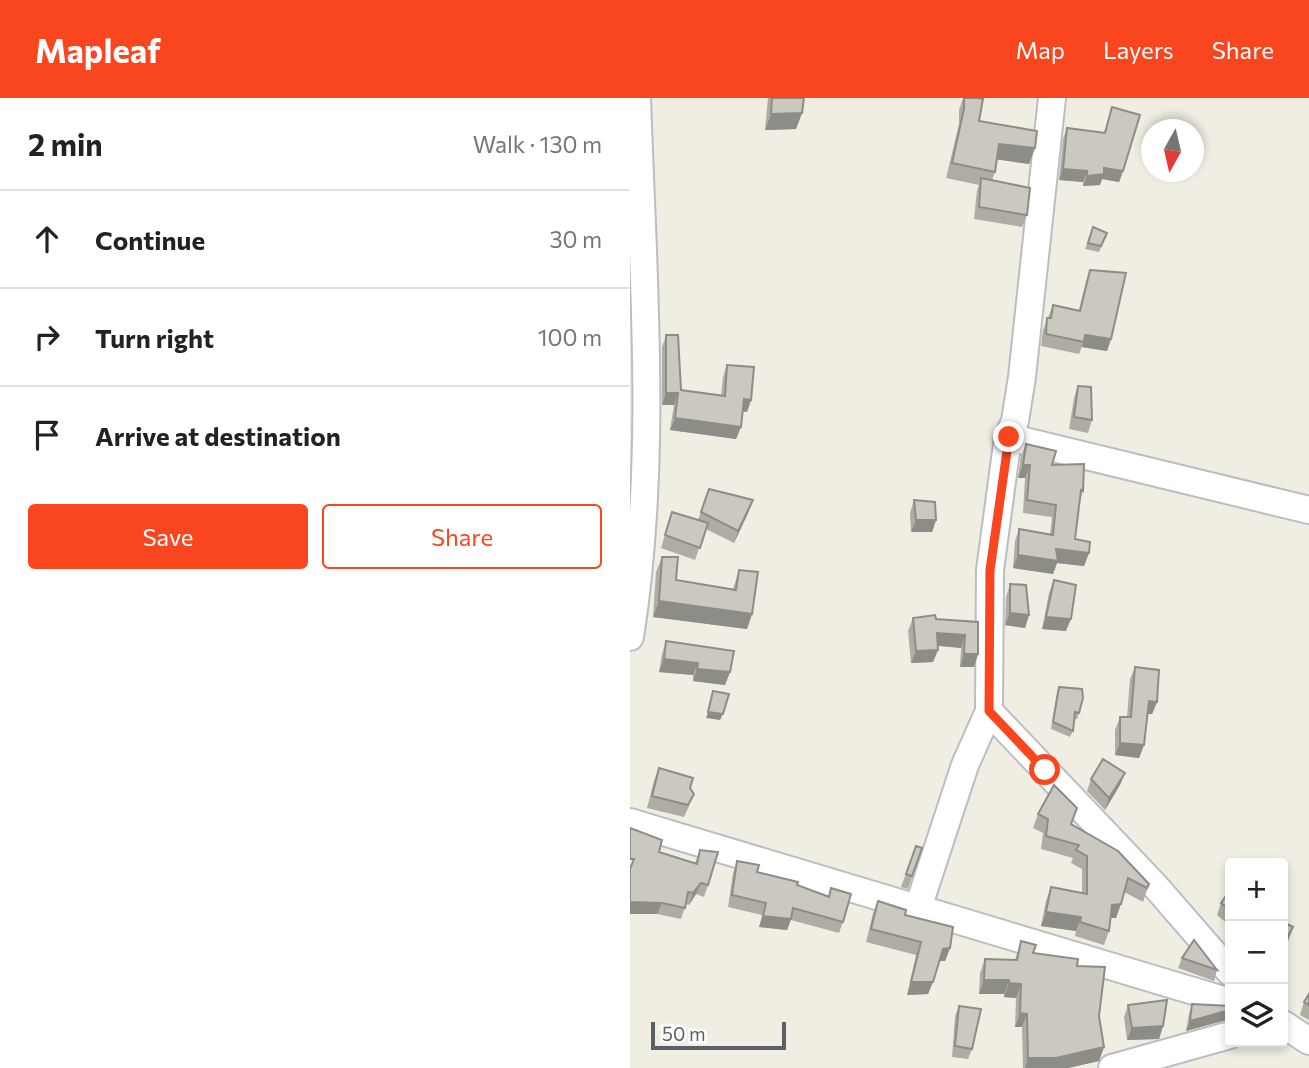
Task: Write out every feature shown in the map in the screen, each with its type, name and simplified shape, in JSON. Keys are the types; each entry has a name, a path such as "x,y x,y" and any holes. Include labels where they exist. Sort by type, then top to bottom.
{"street":[{"path":"630,637 641,545 646,427 637,98"},
{"path":"918,908 965,765 989,711 990,570 1009,437 1016,421 1022,377 1052,98"},
{"path":"1009,437 1309,510"},
{"path":"989,711 1157,888 1225,966"},
{"path":"630,822 1225,1000"},
{"path":"1288,1027 1309,1041"},
{"path":"1112,1068 1225,1036"}],"building":[{"path":"772,98 804,98 802,113 771,114"},
{"path":"964,98 983,99 979,121 1037,131 1035,148 999,144 995,172 952,163"},
{"path":"1112,107 1140,115 1123,171 1104,168 1104,174 1087,176 1087,171 1063,169 1067,128 1105,133"},
{"path":"981,178 1030,188 1027,215 979,207"},
{"path":"1093,227 1107,233 1101,246 1088,243"},
{"path":"1090,270 1126,273 1111,339 1085,335 1084,342 1046,334 1047,318 1051,318 1053,305 1080,311"},
{"path":"666,335 678,335 681,390 725,396 727,365 754,367 751,400 744,399 741,427 675,418 678,393 666,393"},
{"path":"1078,386 1091,387 1092,420 1074,417"},
{"path":"1026,444 1056,451 1052,465 1084,464 1083,491 1081,490 1075,539 1090,542 1089,553 1056,549 1058,561 1018,555 1019,529 1053,535 1056,505 1027,500 1030,465 1023,465"},
{"path":"709,489 753,500 738,531 701,512"},
{"path":"914,500 935,502 936,520 916,520"},
{"path":"672,512 708,523 700,548 665,535"},
{"path":"662,557 678,557 676,580 736,590 739,570 758,572 752,614 659,601"},
{"path":"1054,580 1076,585 1071,619 1046,617"},
{"path":"1010,584 1026,585 1029,615 1010,613"},
{"path":"935,615 936,619 978,622 978,654 964,654 965,635 937,633 938,650 916,651 913,618"},
{"path":"666,641 734,651 730,672 697,669 698,663 664,659"},
{"path":"1135,667 1159,670 1157,702 1149,701 1144,745 1120,743 1120,717 1131,717"},
{"path":"1059,687 1082,689 1083,698 1079,713 1075,712 1073,731 1053,722"},
{"path":"713,691 729,694 723,714 708,712"},
{"path":"1103,759 1125,773 1109,798 1091,779"},
{"path":"659,768 693,778 690,788 694,794 688,805 652,796"},
{"path":"1054,785 1077,808 1071,824 1118,851 1149,884 1147,888 1128,878 1121,904 1112,905 1109,931 1080,922 1081,917 1046,912 1051,887 1087,894 1087,856 1076,850 1079,845 1046,836 1048,819 1038,814"},
{"path":"630,828 662,840 659,852 697,864 700,850 718,852 708,885 701,883 693,893 688,892 685,908 662,903 630,902 630,869 634,859 630,859"},
{"path":"916,846 922,848 912,876 906,874"},
{"path":"737,861 759,865 757,872 798,882 797,885 829,897 831,888 851,894 843,922 793,908 791,919 763,916 766,903 732,895"},
{"path":"878,901 906,910 905,915 953,927 950,948 943,949 933,982 911,982 921,942 871,929"},
{"path":"1194,940 1217,970 1182,958"},
{"path":"1021,941 1036,945 1033,953 1078,959 1077,966 1105,967 1099,1016 1104,1047 1056,1058 1028,1058 1027,1014 1020,1013 1021,984 1009,983 1009,980 984,980 985,959 1017,960"},
{"path":"1167,1000 1163,1026 1132,1028 1128,1005"},
{"path":"1192,1004 1225,1006 1225,1011 1190,1021"},
{"path":"959,1006 981,1009 972,1049 955,1046"}],"route":[{"path":"1009,437 990,570 989,711 1045,770"}]}
